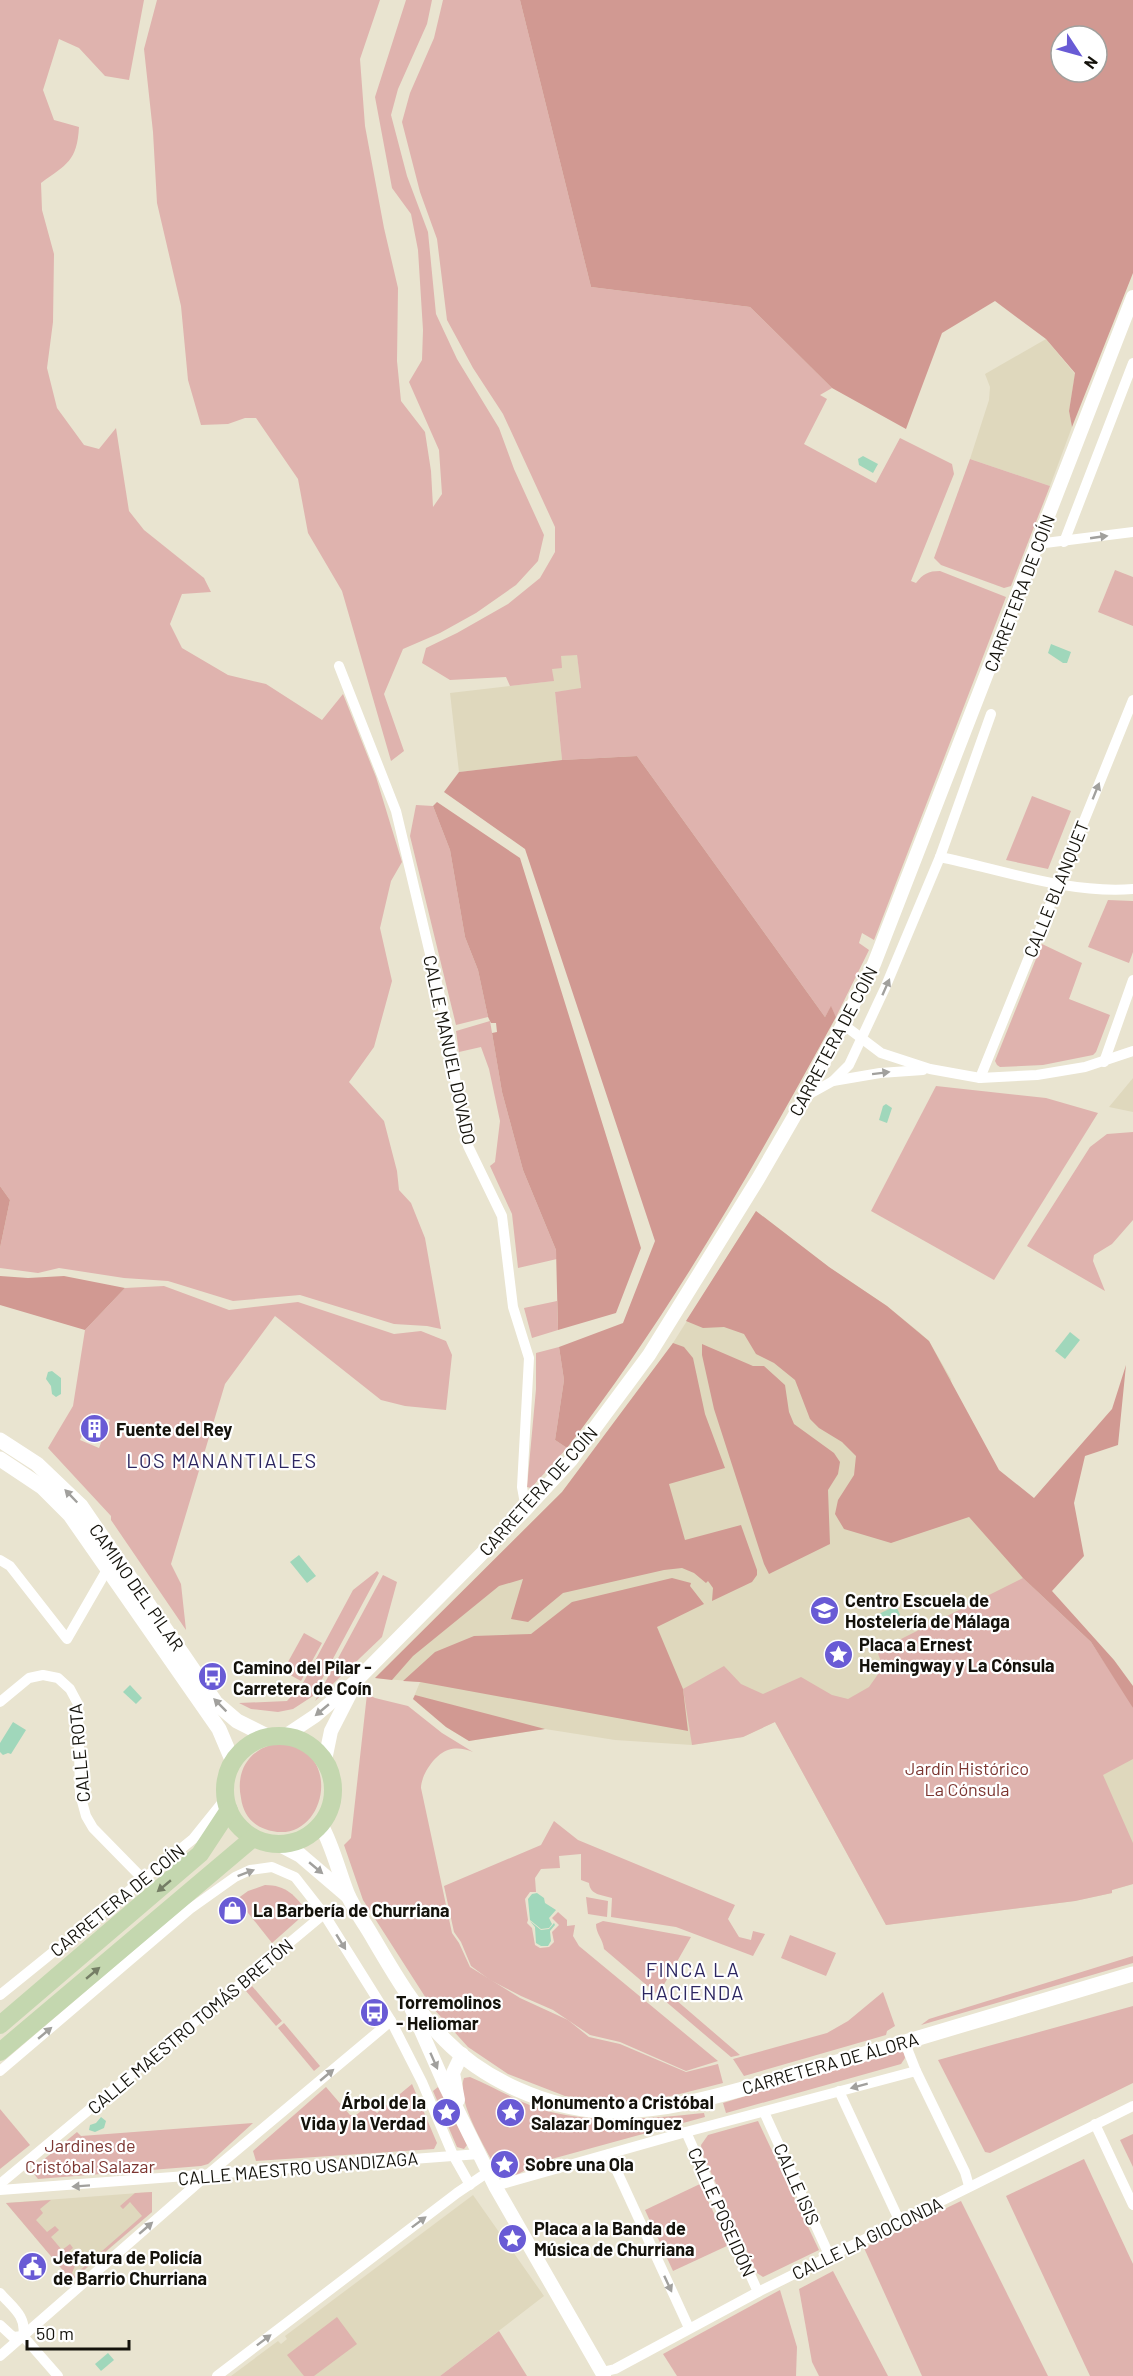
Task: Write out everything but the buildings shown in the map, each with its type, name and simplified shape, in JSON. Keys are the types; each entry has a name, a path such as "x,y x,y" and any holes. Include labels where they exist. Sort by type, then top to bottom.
{"main road":[{"name":"CAMINO DEL PILAR","path":"0,1440 37,1464 81,1506 216,1703 237,1721 277,1736"},
{"name":"CAMINO DEL PILAR","path":"0,1459 42,1487 70,1515 219,1729 233,1762"},
{"path":"0,2025 200,1854 227,1804 228,1774 233,1762 249,1746 277,1736 308,1743 325,1760 332,1776 334,1793 330,1810 321,1825 295,1842 281,1845"},
{"path":"227,1804 243,1831 253,1838 281,1845 300,1855 348,1896"},
{"path":"321,1825 332,1845 348,1896"},
{"path":"0,2052 253,1838"},
{"name":"CARRETERA DE ÁLORA","path":"348,1896 402,1988 445,2040 478,2067 516,2088 557,2103 600,2110 643,2111 686,2104 905,2043 1133,1974"}],"street":[{"name":"CARRETERA DE COÍN","path":"277,1736 315,1716 357,1681 571,1460 649,1355 806,1096 874,964 1133,297"},
{"path":"1064,542 1133,363"},
{"path":"1037,544 1133,532"},
{"name":"CALLE MANUEL DOVADO","path":"339,666 396,812 450,1038 460,1116 468,1146 502,1216 513,1307 529,1358 522,1487 526,1509"},
{"name":"CALLE BLANQUET","path":"980,1078 1133,700"},
{"name":"CARRETERA DE COÍN","path":"832,1081 849,1065 885,988 940,857 991,714"},
{"path":"940,857 1058,884 1110,891 1133,889"},
{"path":"1104,1062 1133,980"},
{"path":"844,1025 880,1053 930,1069 980,1078 1037,1075 1104,1062 1133,1051"},
{"path":"806,1096 832,1081 880,1072 930,1069"},
{"path":"0,1560 10,1566 67,1639 108,1568"},
{"name":"CALLE ROTA","path":"0,1702 29,1678 43,1675 58,1678 70,1689 78,1704 80,1794 86,1816 93,1828 143,1879"},
{"name":"CARRETERA DE COÍN","path":"325,1760 331,1731 357,1681"},
{"name":"CARRETERA DE COÍN","path":"0,1995 193,1839 227,1804"},
{"path":"204,1899 224,1862"},
{"path":"0,2071 204,1899 235,1877 250,1870 273,1867 295,1877 324,1914 391,2021 422,2082 453,2155 470,2185"},
{"name":"CALLE MAESTRO TOMÁS BRETÓN","path":"0,2184 324,1914"},
{"path":"402,1988 445,2085 495,2186 603,2374"},
{"path":"0,2356 206,2176 391,2021"},
{"path":"905,2043 916,2071 965,2172 969,2186"},
{"path":"460,2114 453,2073 462,2054"},
{"name":"CARRETERA DE ÁLORA","path":"495,2186 916,2071"},
{"path":"839,2091 900,2222"},
{"name":"CALLE LA GIOCONDA","path":"603,2374 758,2292 1133,2106"},
{"name":"CALLE ISIS","path":"765,2112 830,2257"},
{"path":"1095,2124 1133,2205"},
{"name":"CALLE POSEIDÓN","path":"686,2132 758,2292"},
{"name":"CALLE MAESTRO USANDIZAGA","path":"0,2190 479,2154"},
{"path":"609,2154 689,2328"},
{"path":"217,2376 488,2172"},
{"path":"0,2293 22,2318 25,2326 23,2336"},
{"path":"0,2325 13,2337 23,2336"},
{"path":"23,2336 58,2376"}],"shaded area":[{"path":"520,0 1133,0 1133,273 1072,427 1069,411 1075,373 1046,339 995,301 942,333 906,429 832,388 750,307 591,287"},
{"path":"1046,339 1075,374 1069,411 1072,427 1050,486 970,459 989,400 990,387 985,374"},
{"path":"863,456 878,464 873,473 859,465 858,459"},
{"path":"1051,644 1071,652 1067,663 1063,663 1048,653"},
{"path":"577,654 581,689 555,692 562,760 459,772 450,693 553,681 552,669 561,656"},
{"path":"637,756 825,1017 831,1006 836,1017 775,1128 710,1238 641,1346 567,1448 555,1440 564,1380 559,1347 623,1323 655,1241 525,849 444,792 459,772 562,760"},
{"path":"437,802 520,858 641,1248 616,1313 558,1330 556,1250 523,1170 502,1092 492,1033 497,1032 496,1023 491,1023 488,1017 478,970 465,937 450,850 433,806"},
{"path":"1133,1078 1133,1112 1109,1107"},
{"path":"886,1104 892,1108 887,1123 879,1120 883,1106"},
{"path":"0,1186 10,1200 0,1248"},
{"path":"756,1211 829,1267 887,1306 919,1332 929,1341 951,1379 969,1517 1033,1587 1133,1708 1133,1884 1112,1890 1112,1893 1075,1901 886,1925 775,1722 743,1737 692,1745 615,1740 545,1729 469,1741 446,1727 413,1699 420,1682 375,1678 562,1492 673,1343"},
{"path":"756,1211 829,1267 887,1306 929,1341 999,1470 1034,1498 1112,1409 1126,1365 1118,1445 1085,1456 1074,1503 1084,1556 1052,1591 1114,1660 1133,1686 1133,1708 1091,1642 1023,1578 969,1517 891,1543 844,1529 835,1514 838,1500 854,1475 856,1456 842,1442 819,1428 810,1419 795,1380 774,1363 756,1354 744,1334 724,1327 703,1328 686,1321"},
{"path":"0,1276 28,1278 64,1276 125,1288 85,1330 0,1305"},
{"path":"1070,1332 1080,1340 1065,1359 1055,1351"},
{"path":"673,1343 684,1347 693,1358 705,1414 725,1468 669,1484 685,1540 741,1525 757,1570 757,1575 752,1582 712,1601 713,1588 708,1581 706,1583 694,1573 682,1568 664,1570 563,1593 528,1622 511,1619 523,1579 499,1586 413,1656 392,1680 375,1678 562,1492"},
{"path":"702,1344 753,1366 764,1366 785,1385 789,1412 794,1424 834,1453 840,1462 838,1474 828,1490 830,1544 769,1574 714,1409 702,1355"},
{"path":"52,1371 61,1378 61,1394 56,1397 52,1394 51,1386 46,1379 48,1372"},
{"path":"299,1555 316,1576 307,1583 290,1562"},
{"path":"672,1578 691,1583 690,1586 704,1604 657,1627 683,1689 688,1731 420,1682 403,1681 435,1652 474,1636 531,1634 572,1602"},
{"path":"896,1606 900,1615 876,1626 872,1617"},
{"path":"130,1685 142,1698 136,1704 123,1692"},
{"path":"415,1695 545,1729 469,1741 446,1727 413,1699"},
{"path":"13,1722 26,1730 11,1754 3,1755 0,1752 0,1743"},
{"path":"537,1893 544,1898 545,1903 556,1910 549,1918 552,1924 549,1928 541,1929 530,1920 528,1899 532,1894"},
{"path":"530,1921 541,1930 549,1929 554,1923 550,1931 551,1941 548,1946 536,1943 535,1927"},
{"path":"101,2117 106,2121 104,2128 95,2132 89,2130 90,2125 96,2123"},
{"path":"152,2192 152,2212 72,2281 6,2203"},
{"path":"473,2195 544,2296 440,2376 231,2376 278,2341 281,2344 287,2339 285,2336"},
{"path":"108,2353 114,2360 101,2371 95,2364"}],"green space":[{"path":"0,0 144,0 129,80 105,76 79,48 59,39 43,90 54,120 79,127 76,147 69,161 41,183 42,210 54,254 53,322 47,368 57,408 84,445 99,449 116,428 129,511 144,530 204,578 211,592 182,594 170,624 182,648 228,675 266,684 322,720 343,694 376,777 402,862 391,881 380,928 392,981 374,1047 349,1082 384,1121 397,1171 399,1190 411,1203 425,1238 441,1329 394,1324 300,1295 233,1301 168,1281 124,1278 59,1268 38,1273 0,1268 0,1248 10,1200 0,1186"},
{"path":"157,0 380,0 360,59 365,126 398,288 397,361 401,401 425,432 431,471 433,507 442,494 439,450 409,382 422,360 423,330 418,250 411,214 392,188 375,97 406,0 432,0 427,24 398,89 391,115 407,176 428,232 436,314 457,359 499,428 514,469 544,535 538,561 516,585 476,613 440,633 403,649 384,694 404,751 391,761 342,591 308,533 298,479 256,418 245,418 228,424 201,425 188,380 181,306 157,203 153,132 144,49"},
{"path":"443,0 520,0 591,287 750,307 832,388 820,395 827,399 804,444 876,483 900,438 952,464 954,474 911,581 916,583 926,574 940,571 1006,597 874,940 862,933 859,943 869,950 836,1017 831,1007 825,1017 637,756 562,760 555,692 581,688 577,655 561,656 562,668 552,669 554,681 510,686 506,677 450,680 422,663 426,648 508,604 540,578 555,552 555,527 503,414 473,368 447,320 437,239 420,192 402,122 410,93 434,38"},
{"path":"970,459 1050,486 1011,586 1004,588 941,565 934,558"},
{"path":"1115,570 1133,577 1133,626 1098,612"},
{"path":"1032,796 1071,811 1048,869 1006,860"},
{"path":"416,805 433,806 450,850 465,937 478,970 488,1017 456,1025 410,836"},
{"path":"1108,900 1133,901 1133,952 1129,963 1088,947"},
{"path":"1042,944 1082,963 1069,999 1110,1015 1093,1055 1043,1065 1000,1067 995,1061"},
{"path":"490,1021 502,1092 523,1170 556,1250 557,1259 518,1268 512,1214 490,1166 495,1162 500,1121 489,1069 481,1047 459,1052 456,1031"},
{"path":"936,1086 1046,1098 1098,1113 994,1280 871,1211"},
{"path":"1133,1132 1133,1220 1112,1244 1094,1255 1093,1261 1105,1291 1027,1246 1090,1147 1107,1134"},
{"path":"164,1286 229,1310 298,1302 394,1334 421,1331 446,1341 452,1355 446,1410 405,1406 381,1400 275,1316 225,1384 171,1564 181,1584 186,1630 111,1520 111,1516 48,1448 73,1406 85,1330 125,1288","holes":["91,1413 110,1420 99,1448 80,1440"]},
{"path":"557,1301 558,1330 532,1338 524,1308"},
{"path":"559,1347 564,1380 555,1440 567,1448 531,1488 527,1487 536,1389 536,1353"},
{"path":"377,1571 379,1573 313,1696 293,1709 278,1712 251,1709 239,1703 287,1701 303,1683 353,1590"},
{"path":"383,1575 397,1582 382,1637 315,1701"},
{"name":"Jardín Histórico La Cónsula","path":"1023,1578 1091,1642 1133,1708 1133,1759 1103,1775 1133,1843 1133,1884 1112,1890 1112,1893 1075,1901 886,1925 775,1722 743,1737 692,1745 683,1689 724,1666 741,1684 763,1694 801,1677 832,1695 848,1699 869,1687 883,1667 877,1651"},
{"path":"304,1633 322,1643 301,1681 283,1671"},
{"path":"367,1694 408,1706 442,1733 473,1752 451,1749 443,1752 423,1777 421,1788 452,1933 470,1967 520,1998 568,2020 589,2037 620,2044 686,2072 718,2064 723,2083 672,2096 621,2102 565,2096 508,2074 468,2047 431,2006 363,1900 344,1845 351,1838"},
{"path":"280,1743 301,1749 315,1762 321,1779 320,1796 314,1813 302,1826 285,1832 260,1827 248,1817 241,1798 240,1787 240,1778 247,1761 261,1749"},
{"path":"554,1821 578,1840 735,1905 728,1919 739,1937 751,1940 753,1931 765,1934 753,1956 676,1927 611,1917 612,1898 594,1892 589,1883 581,1880 581,1854 559,1856 560,1868 541,1869 535,1878 536,1892 530,1892 525,1899 527,1923 532,1928 535,1945 540,1948 549,1947 554,1942 552,1932 559,1925 552,1918 558,1912 567,1920 567,1926 575,1925 573,1936 579,1946 718,2061 686,2071 620,2042 590,2035 553,2010 490,1980 471,1966 454,1932 444,1886 541,1845"},
{"path":"265,1885 279,1887 290,1892 307,1912 272,1943 237,1899 248,1891"},
{"path":"586,1897 608,1901 607,1917 588,1914"},
{"path":"603,1921 691,1937 662,1988 740,2055 731,2057 604,1949 596,1924"},
{"path":"790,1935 836,1953 826,1976 781,1958"},
{"path":"1133,1956 1133,1963 921,2025 929,2019"},
{"path":"252,1986 282,2021 276,2026 246,1991"},
{"path":"883,1992 895,2026 887,2031 886,2035 744,2076 733,2059 827,2033 848,2021"},
{"path":"1133,2006 1133,2083 990,2153 985,2152 938,2060"},
{"path":"284,2023 320,2066 314,2071 278,2028"},
{"path":"898,2050 904,2053 905,2058 901,2064 726,2113 723,2103"},
{"path":"470,2077 530,2105 570,2116 627,2119 704,2113 705,2117 537,2163 510,2176 500,2172 495,2166 472,2123 463,2087 464,2078"},
{"path":"412,2084 437,2143 434,2149 256,2161 253,2151 326,2087 350,2115 356,2115 369,2105 377,2113"},
{"path":"438,2087 467,2145 464,2149 457,2147 433,2091"},
{"name":"Jardines de Cristóbal Salazar","path":"0,2109 30,2145 0,2169"},
{"path":"758,2121 819,2250 763,2277 757,2273 702,2153 701,2145 708,2135"},
{"name":"Jardines de Cristóbal Salazar","path":"253,2123 208,2164 201,2166 38,2179 31,2170 77,2132 81,2136"},
{"path":"1133,2134 1133,2167 1120,2140"},
{"path":"1084,2159 1133,2264 1133,2376 1090,2376 1006,2196"},
{"path":"700,2184 729,2245 673,2271 645,2210"},
{"path":"152,2192 152,2212 78,2275 77,2273 142,2216 130,2202 123,2209 120,2206 135,2193"},
{"path":"51,2200 40,2209 43,2213 36,2220 47,2232 55,2226 59,2230 51,2237 62,2250 70,2244 73,2248 65,2255 75,2266 72,2273 76,2277 72,2281 6,2203"},
{"path":"961,2201 1048,2376 922,2376 864,2248"},
{"path":"833,2271 888,2376 819,2376 812,2362 799,2289"},
{"path":"780,2290 797,2347 796,2376 677,2376 663,2354"},
{"path":"337,2317 357,2344 314,2376 304,2376 287,2355"},
{"path":"499,2331 527,2376 440,2376"}],"place":[{"name":"Fuente del Rey","path":"95,1429"},
{"name":"Centro Escuela de Hostelería de Málaga","path":"824,1610"},
{"name":"Placa a Ernest Hemingway y La Cónsula","path":"838,1654"},
{"name":"Camino del Pilar - Carretera de Coín","path":"212,1677"},
{"name":"La Barbería de Churriana","path":"232,1910"},
{"name":"Torremolinos - Heliomar","path":"375,2012"},
{"name":"Árbol de la Vida y la Verdad","path":"447,2112"},
{"name":"Monumento a Cristóbal Salazar Domínguez","path":"510,2112"},
{"name":"Sobre una Ola","path":"504,2164"},
{"name":"Placa a la Banda de Música de Churriana","path":"513,2238"},
{"name":"Jefatura de Policía de Barrio Churriana","path":"32,2267"}],"district":[{"name":"LOS MANANTIALES","path":"222,1460"},
{"name":"FINCA LA HACIENDA","path":"693,1980"}]}
